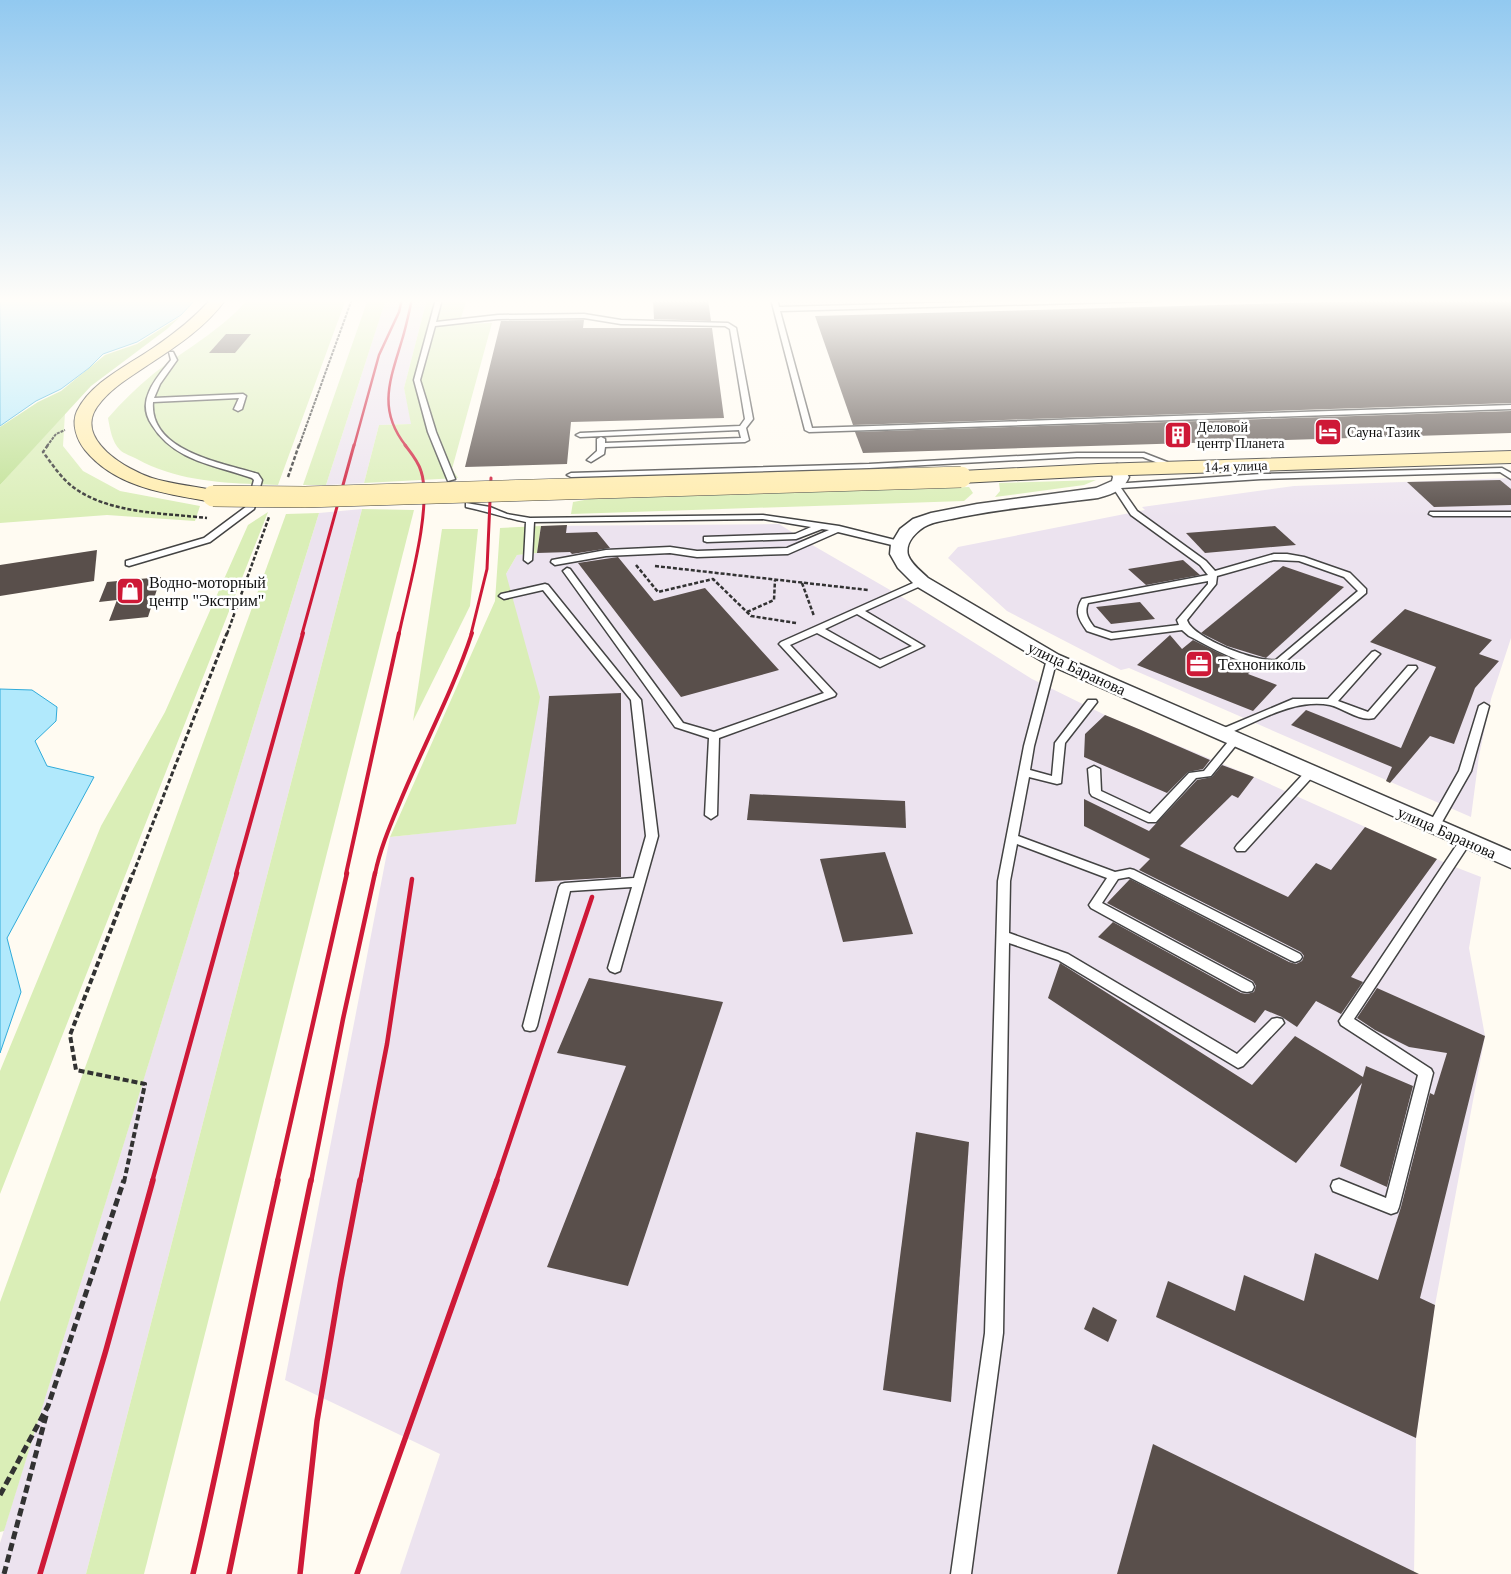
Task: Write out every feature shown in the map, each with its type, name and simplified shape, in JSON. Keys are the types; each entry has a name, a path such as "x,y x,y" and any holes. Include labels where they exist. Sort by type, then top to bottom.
{"main road":[{"path":"128,372 100,394 86,412 84,426 87,439 96,453 108,464 125,474 146,482 215,492"},
{"path":"144,372 123,387 101,410 98,424 108,446 121,458 139,468 160,477 215,492"},
{"name":"14-я улица","path":"215,492 304,497 959,473 1110,475 1176,468 1504,461"}],"street":[{"path":"900,544 906,533 919,523 936,517 977,509 1098,493 1110,475"},
{"name":"улица Баранова","path":"900,544 899,554 904,564 922,582 1052,659 1511,860"}],"lane":[{"path":"129,563 208,540 251,507 258,480 255,476 188,455 166,441 157,430 148,413 152,392 165,372"},
{"path":"419,372 417,380 432,432 451,479"},
{"path":"580,434 742,428 749,419 741,372"},
{"path":"794,372 809,430 1511,407"},
{"path":"150,400 243,396 238,409"},
{"path":"601,445 745,440 742,428"},
{"path":"591,460 600,452 601,434"},
{"path":"571,475 869,466 1077,455 1144,455 1176,468"},
{"path":"1110,475 1192,481 1504,461 1511,477"},
{"path":"1110,475 1134,512 1203,563 1213,576 1212,584 1182,620 1184,627 1192,634 1259,664 1274,664 1363,591 1347,575 1301,559 1274,557 1213,576 1085,601 1081,606 1081,613 1090,629 1111,636 1184,627"},
{"path":"469,506 490,509 505,516 530,520 763,517 839,529 900,544"},
{"path":"1433,514 1511,514"},
{"path":"528,560 530,520"},
{"path":"707,538 796,536 822,526"},
{"path":"555,562 606,554 661,550 697,554 788,551 839,529"},
{"path":"567,571 679,725 714,736 831,694 784,644 922,582"},
{"path":"504,596 546,587 636,700 652,836 615,968"},
{"path":"818,629 880,664 919,646 858,611"},
{"path":"1331,702 1375,654"},
{"path":"961,1574 994,1333 1004,881 1024,772 1052,659"},
{"path":"1094,770 1096,793 1152,820 1193,775 1207,774 1229,736 1297,701 1331,702 1370,716 1412,668"},
{"path":"1024,772 1057,780 1060,743 1092,702"},
{"path":"1434,826 1465,771 1484,706"},
{"path":"711,815 714,736"},
{"path":"1241,848 1311,772"},
{"path":"1012,838 1114,876 1130,873 1295,957"},
{"path":"1340,1186 1392,1207 1426,1073 1346,1020 1466,840"},
{"path":"1114,876 1096,905 1247,987"},
{"path":"530,1026 565,886 639,882"},
{"path":"1003,936 1063,957 1238,1062 1277,1023"}],"path":[{"path":"286,484 326,372"},
{"path":"4,1574 48,1406 121,1193 145,1084 76,1070 70,1035 239,603 271,513"},
{"path":"645,565 635,564 658,592 713,579 751,616 799,623"},
{"path":"654,566 877,591 888,598"},
{"path":"747,612 774,600 774,580"},
{"path":"802,583 815,619 810,621"},
{"path":"0,1495 48,1406"}],"shaded area":[{"path":"362,372 408,372 404,388 412,424 379,425 364,483 326,485"},
{"path":"1511,478 1511,638 1491,699 1479,756 1471,817 1129,668 1121,670 1007,611 948,558 958,547 1145,510 1142,507 1294,486"},
{"path":"362,509 86,1574 0,1574 0,1543 319,513"},
{"path":"779,524 897,594 1032,679 1105,715 1254,777 1450,865 1481,877 1469,948 1485,1036 1435,1305 1416,1438 1414,1574 400,1574 440,1454 285,1380 390,837 516,823 506,574 517,555 537,553 541,526"}],"green space":[{"path":"84,372 109,372 91,386 0,485 0,427 38,402 61,391"},
{"path":"156,372 319,372 278,485 223,482 188,477 154,467 122,451 117,447 113,439 108,418"},
{"path":"342,372 362,372 326,485 303,485"},
{"path":"408,372 478,372 452,469 458,478 364,483 379,425 411,424 404,388"},
{"path":"65,413 63,446 83,471 120,491 200,506 195,521 107,515 0,523 0,485"},
{"path":"1096,480 1084,485 995,497 1000,491 999,483"},
{"path":"969,487 973,493 964,501 571,514 573,502 590,499"},
{"path":"362,509 414,510 144,1574 86,1574"},
{"path":"268,512 0,1194 0,1071 101,826 165,712 248,525"},
{"path":"319,513 4,1531 0,1532 0,1302 286,514"},
{"path":"541,526 537,553 517,555 506,574 540,697 516,824 390,837 495,601 500,528"},
{"path":"442,529 478,529 470,606 413,721"}],"water":[{"path":"0,372 83,372 61,389 36,401 0,426"},
{"path":"0,689 32,690 57,707 56,721 35,741 47,766 94,777 7,938 21,992 0,1053"}],"building":[{"path":"488,372 718,372 724,418 571,422 567,464 465,467"},
{"path":"835,372 1511,372 1511,403 853,425"},
{"name":"Деловой центр Планета","path":"1511,411 1511,433 863,453 855,432"},
{"path":"1500,480 1511,489 1511,505 1434,507 1407,482"},
{"path":"567,525 566,533 597,532 610,548 572,554 570,552 537,553 541,526"},
{"path":"1275,526 1296,545 1205,553 1186,533"},
{"path":"97,550 94,581 0,596 0,565"},
{"path":"618,557 654,601 705,588 779,670 681,697 578,563"},
{"path":"1183,560 1200,575 1146,585 1128,569"},
{"path":"1283,566 1344,587 1266,658 1227,646 1201,633"},
{"name":"Водно-моторный центр \"Экстрим\"","path":"161,577 148,617 109,621 117,600 99,602 107,582"},
{"path":"1140,602 1155,619 1111,624 1096,607"},
{"path":"1405,609 1492,640 1479,654 1499,661 1475,688 1454,744 1430,736 1390,783 1386,781 1392,767 1291,725 1306,710 1401,748 1436,667 1370,642"},
{"path":"1170,635 1182,649 1193,640 1233,660 1256,666 1248,674 1277,685 1253,711 1137,665"},
{"path":"621,693 621,877 535,882 549,696"},
{"path":"1105,715 1210,760 1203,769 1188,772 1167,793 1084,757 1085,734"},
{"path":"1222,765 1254,777 1238,798 1232,795 1180,846 1288,897 1316,863 1331,870 1365,827 1437,859 1351,977 1363,982 1341,1014 1316,1001 1297,1027 1282,1017 1265,1010 1255,1023 1098,937 1113,922 1241,993 1254,992 1256,986 1253,981 1107,903 1130,879 1289,962 1296,964 1302,961 1304,956 1301,952 1139,870 1150,859 1084,826 1084,799 1149,831 1197,780 1212,777"},
{"path":"750,794 905,801 906,828 747,820"},
{"path":"885,852 913,934 843,942 820,859"},
{"path":"1060,963 1252,1085 1295,1036 1363,1077 1366,1066 1413,1086 1387,1187 1340,1166 1362,1083 1296,1163 1048,998"},
{"path":"589,978 723,1002 628,1286 547,1267 626,1066 557,1053"},
{"path":"1377,988 1485,1036 1420,1298 1435,1305 1416,1438 1156,1317 1168,1281 1235,1311 1244,1275 1304,1301 1315,1253 1378,1280 1401,1207 1430,1093 1434,1095 1447,1053 1409,1047 1375,1030 1357,1018"},
{"path":"916,1132 969,1142 951,1402 883,1390"},
{"path":"1093,1307 1117,1320 1108,1342 1084,1329"},
{"path":"1153,1444 1419,1574 1117,1574"}],"railway":[{"path":"354,446 374,372"},
{"path":"392,372 389,394 391,420 406,446"},
{"path":"302,634 354,445"},
{"path":"399,634 418,551 424,506 424,487 421,471 416,460 405,445"},
{"path":"471,634 487,569 491,478"},
{"path":"236,874 303,633"},
{"path":"346,874 399,633"},
{"path":"375,874 382,847 456,676 472,633"},
{"path":"152,1182 237,873"},
{"path":"277,1182 347,873"},
{"path":"311,1182 343,1019 375,873"},
{"path":"360,1182 387,1044 412,879"},
{"path":"496,1182 592,897"},
{"path":"40,1574 106,1350 153,1180"},
{"path":"193,1574 278,1180"},
{"path":"229,1574 311,1180"},
{"path":"300,1574 317,1421 360,1180"},
{"path":"357,1574 497,1180"}],"place":[{"name":"Сауна Тазик","path":"1328,432"},
{"name":"Деловой центр Планета","path":"1178,435"},
{"name":"Водно-моторный центр \"Экстрим\"","path":"130,591"},
{"name":"Технониколь","path":"1199,664"}]}
